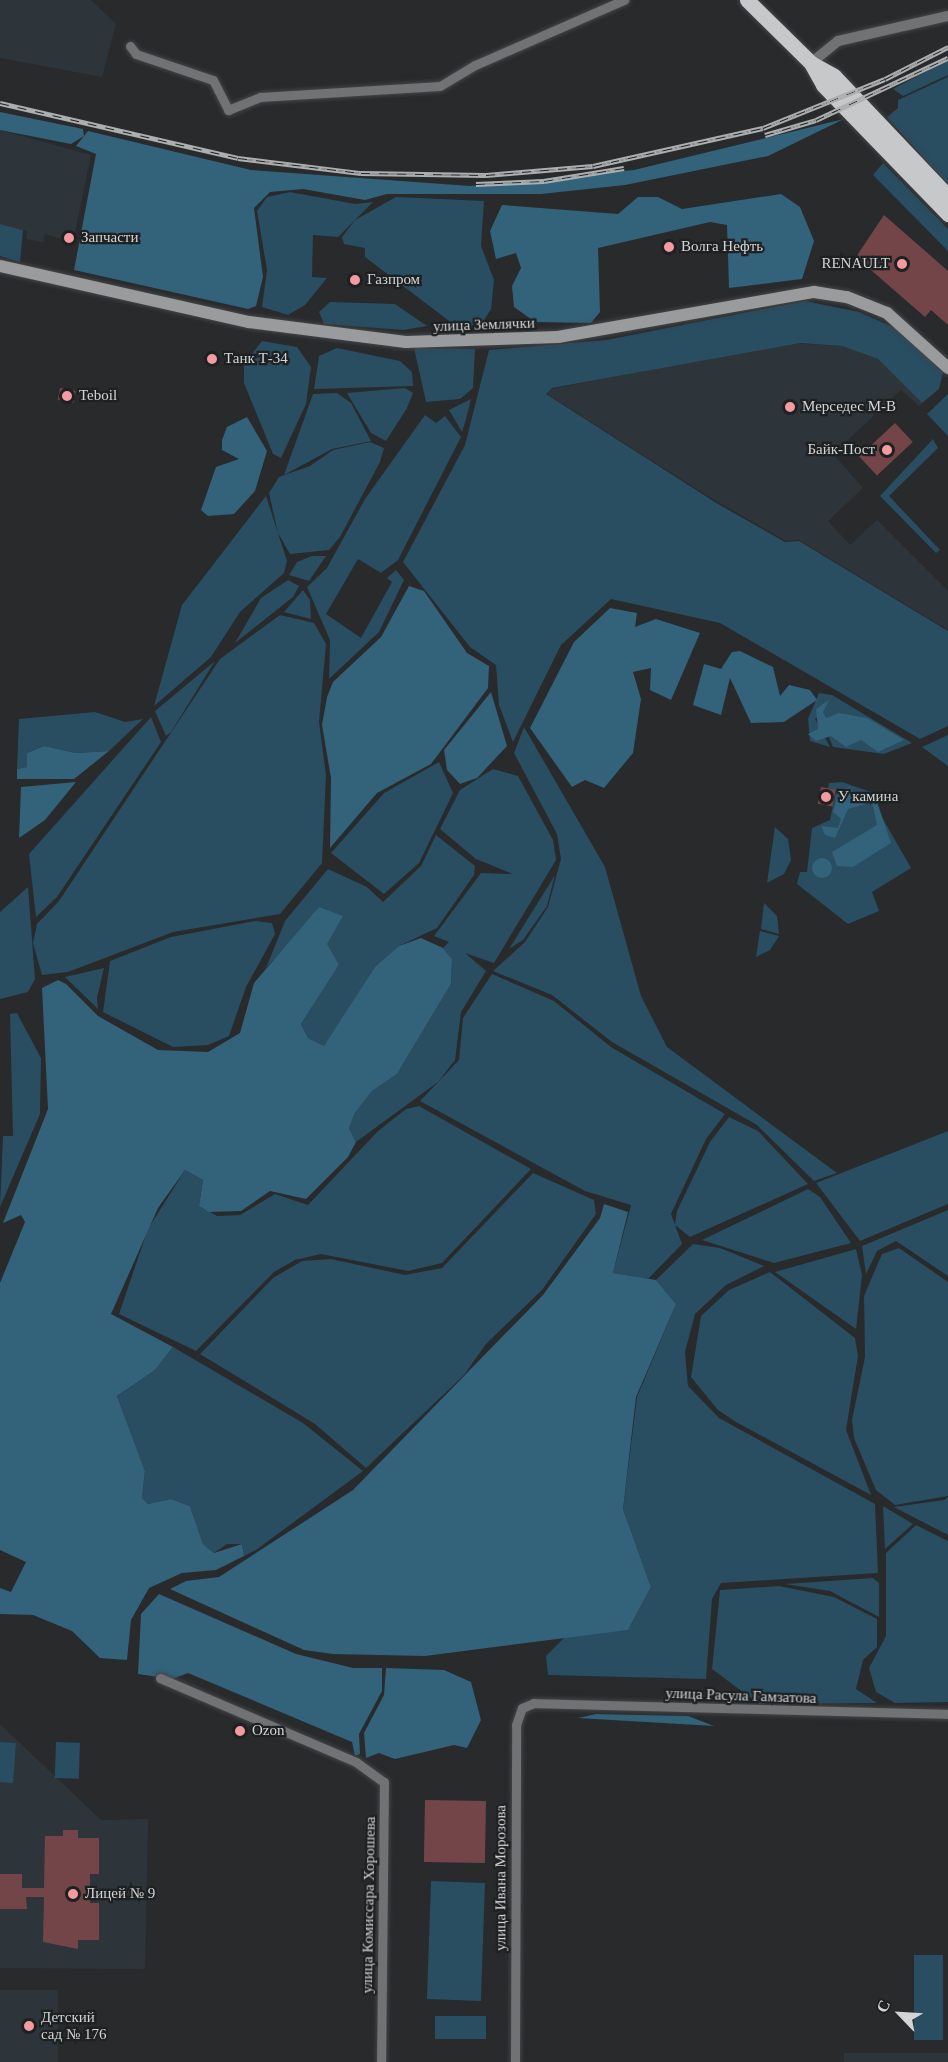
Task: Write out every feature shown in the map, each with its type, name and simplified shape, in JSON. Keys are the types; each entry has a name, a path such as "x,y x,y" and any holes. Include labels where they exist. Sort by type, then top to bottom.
{"highway":[{"path":"747,0 811,63 824,85 948,214"},
{"path":"811,63 834,75 948,196"}],"main road":[{"name":"улица Землячки","path":"0,267 249,322 406,342 558,337 814,292 847,297 887,313 948,368"}],"street":[{"path":"130,46 136,54 213,80 228,110 260,97 440,86 475,65 624,0"},
{"path":"811,63 837,41 948,16"},
{"name":"улица Комиссара Хорошева","path":"160,1678 356,1762 384,1782 381,2062"},
{"name":"улица Расула Гамзатова","path":"534,1703 948,1714"},
{"name":"улица Ивана Морозова","path":"515,2062 516,1725 522,1708 534,1703"}],"shaded area":[{"path":"0,0 91,0 116,24 102,77 0,58"},
{"path":"948,60 948,75 903,96 893,89"},
{"path":"948,77 948,185 887,117 898,108 898,100"},
{"path":"0,112 83,129 84,136 71,144 0,130"},
{"path":"844,119 768,156 625,185 541,194 387,194 365,200 303,189 270,192 254,208 263,277 256,306 248,309 74,270 96,154 76,146 88,131 251,170 470,186 634,170"},
{"path":"0,130 91,155 73,242 45,234 43,242 26,239 27,231 0,224"},
{"path":"883,163 948,229 948,251 873,175"},
{"path":"290,192 355,204 373,202 338,237 313,235 312,277 327,278 305,305 288,315 262,307 267,270 257,211 267,197"},
{"path":"781,194 800,207 814,241 802,279 729,288 727,225 710,222 598,248 600,312 591,323 535,322 514,307 512,286 521,268 516,253 496,259 490,231 502,205 618,214 638,197 658,197 682,209"},
{"path":"396,197 484,201 481,246 494,280 491,309 481,325 457,327 365,257 365,248 344,244 342,237 355,220"},
{"path":"0,224 23,230 20,262 0,256"},
{"path":"805,301 859,312 897,329 943,372 939,389 922,403 878,359 842,346 800,343 552,388 546,394 718,504 785,542 799,541 948,631 948,726 920,739 720,623 611,599 561,645 513,742 499,705 496,665 470,647 403,562 465,445 489,350 606,340"},
{"path":"330,302 395,304 427,326 403,330 324,324 319,312"},
{"path":"262,341 297,347 311,367 306,404 281,458 273,454 244,383 244,364"},
{"path":"790,343 842,346 878,359 922,403 919,406 901,390 833,454 863,488 828,521 850,545 877,520 948,591 948,630 799,540 786,541 706,495 547,394 551,389"},
{"path":"337,348 400,361 412,372 413,386 314,389 319,356"},
{"path":"414,348 475,349 473,388 460,399 426,402"},
{"path":"405,388 413,393 407,408 386,441 371,433 347,393"},
{"path":"337,393 351,403 371,441 332,449 284,475 313,394"},
{"path":"948,394 948,436 927,414"},
{"path":"471,399 466,419 462,432 449,410"},
{"path":"425,415 436,423 445,416 461,437 398,560 381,573 358,559 326,614 361,638 392,582 387,578 396,570 404,580 379,632 329,679 330,640 307,587 327,568 365,499"},
{"path":"247,417 267,451 255,491 234,514 208,516 201,510 216,467 239,459 222,450 222,440 227,427"},
{"path":"933,439 938,448 889,496 940,550 936,553 880,496"},
{"path":"370,442 384,448 380,462 340,537 329,550 290,554 278,533 269,493 279,477 310,466 333,450"},
{"path":"266,496 287,561 284,573 240,612 211,657 154,706 182,605"},
{"path":"312,556 326,556 309,581 289,575 297,562"},
{"path":"288,580 299,586 293,597 235,643 261,598"},
{"path":"409,586 424,591 467,653 489,666 488,688 431,764 377,793 330,848 331,778 322,725 327,697 333,682 381,637"},
{"path":"303,590 310,600 311,619 284,612"},
{"path":"610,608 637,613 635,627 656,619 700,633 671,700 650,690 651,668 633,672 641,699 633,753 604,788 585,780 572,787 530,728 574,642"},
{"path":"280,615 314,623 326,644 319,722 326,775 322,863 280,914 173,932 68,972 42,975 33,943 37,924 59,901 220,659"},
{"path":"740,651 773,667 780,696 789,685 810,690 817,700 784,722 751,723 730,678 721,715 693,705 704,664 721,669 732,652"},
{"path":"215,661 171,732 166,736 155,711"},
{"path":"491,692 507,746 477,778 460,784 447,770 444,750"},
{"path":"819,693 832,695 912,743 884,754 833,747 820,716 815,719 830,747 810,741 808,719"},
{"path":"829,700 823,712 826,718 839,713 867,718 904,740 878,752 861,740 846,747 831,736 816,741 808,734 818,729 816,709"},
{"path":"95,712 125,722 143,719 109,751 76,753 44,746 27,753 27,767 17,769 19,719"},
{"path":"151,717 161,742 57,897 36,917 29,854"},
{"path":"524,727 605,867 641,996 667,1047 837,1173 814,1181 757,1125 612,1042 552,995 493,971 525,942 548,907 561,859 557,834 514,753"},
{"path":"948,735 948,766 922,747"},
{"path":"44,746 76,753 109,751 74,779 17,779 17,769 27,767 27,753"},
{"path":"439,762 453,793 419,863 384,894 331,853 384,793"},
{"path":"493,769 518,776 553,840 556,860 494,963 465,953 486,971 461,1012 455,1060 438,1082 356,1142 349,1128 355,1113 372,1091 397,1074 451,984 452,959 443,948 449,942 434,936 481,873 513,874 476,859 440,829 460,790"},
{"path":"76,782 45,820 19,838 21,787"},
{"path":"842,782 874,793 879,812 911,868 872,892 879,911 848,924 797,884 800,872 807,872 812,828 830,820 836,791 828,789 829,783"},
{"path":"850,787 857,799 868,800 874,793 891,843 853,867 837,866 832,852 877,825 872,802 848,809 835,838 825,835 821,826 838,828 841,819 833,812 839,790"},
{"path":"775,827 788,839 791,860 784,874 767,883"},
{"path":"436,835 475,866 474,875 437,928 399,946 324,1046 308,1038 301,1024 339,965 293,939 266,968 285,921 328,869 367,887 383,902 421,866"},
{"path":"818,858 826,858 832,864 832,872 826,878 818,878 812,872 812,864"},
{"path":"555,875 547,906 523,940 509,949"},
{"path":"28,887 35,979 28,992 0,999 0,912"},
{"path":"764,903 777,916 779,934 761,929"},
{"path":"319,907 343,916 327,944 339,965 301,1024 308,1038 324,1046 375,967 399,946 421,938 443,948 452,959 451,984 397,1074 372,1091 355,1113 349,1128 356,1142 348,1157 306,1199 270,1191 241,1211 209,1212 199,1206 203,1180 185,1170 158,1208 111,1314 173,1347 155,1370 117,1396 145,1471 142,1498 148,1504 171,1499 190,1506 203,1544 214,1553 242,1544 244,1556 216,1570 182,1573 149,1588 131,1620 127,1660 100,1658 72,1631 33,1615 0,1614 0,1588 11,1592 26,1562 0,1550 0,1283 25,1222 21,1215 3,1223 48,1109 42,988 58,980 66,984 98,1016 158,1050 208,1052 240,1033 254,983"},
{"path":"255,921 272,923 275,934 246,987 229,1036 208,1045 173,1047 103,1012 110,961 171,937"},
{"path":"760,931 779,936 770,950 756,957"},
{"path":"104,968 97,998 98,1009 65,977"},
{"path":"492,974 554,1001 611,1047 725,1114 706,1139 671,1214 682,1244 648,1279 613,1273 631,1205 585,1191 420,1101 459,1060 463,1018"},
{"path":"17,1013 41,1058 40,1114 0,1207 3,1136 13,1136 10,1014"},
{"path":"419,1106 531,1169 442,1263 408,1271 321,1254 295,1260 274,1272 196,1351 119,1314 148,1229 185,1170 203,1180 199,1206 217,1216 240,1215 275,1194 308,1205 378,1131 406,1109"},
{"path":"729,1117 758,1131 808,1184 690,1237 675,1225 677,1211 710,1142"},
{"path":"948,1131 948,1204 860,1241 816,1183"},
{"path":"533,1173 594,1200 596,1214 542,1290 486,1344 464,1375 366,1468 315,1424 200,1354 273,1278 302,1261 331,1259 405,1275 442,1268"},
{"path":"808,1189 820,1197 851,1243 774,1263 702,1240"},
{"path":"604,1204 628,1212 613,1273 656,1280 676,1304 636,1397 623,1509 651,1587 628,1630 425,1656 333,1654 304,1650 170,1589 186,1581 219,1577 353,1490 543,1295 600,1218"},
{"path":"948,1210 948,1276 896,1241 877,1251 866,1274 862,1246"},
{"path":"693,1244 720,1248 764,1266 726,1285 695,1314 685,1352 688,1386 719,1418 875,1504 878,1573 721,1583 712,1599 706,1679 548,1675 546,1656 566,1636 628,1630 651,1587 623,1509 637,1397 676,1304 656,1280"},
{"path":"899,1248 948,1282 948,1496 895,1505 876,1490 854,1438 852,1420 865,1357 864,1296 882,1254"},
{"path":"856,1249 862,1275 856,1329 775,1272"},
{"path":"770,1272 855,1338 858,1356 846,1430 871,1495 736,1422 718,1410 691,1377 701,1316 729,1290"},
{"path":"173,1347 303,1423 363,1471 256,1550 244,1556 242,1544 227,1544 214,1553 203,1544 190,1506 171,1499 148,1504 142,1498 145,1471 117,1396 155,1370"},
{"path":"948,1497 948,1535 894,1507 944,1500"},
{"path":"883,1506 913,1524 885,1549"},
{"path":"916,1525 948,1541 948,1702 895,1703 876,1692 869,1668 886,1636 886,1553"},
{"path":"873,1578 879,1583 879,1617 830,1591 785,1584"},
{"path":"779,1586 834,1597 877,1619 877,1647 863,1660 856,1689 877,1703 759,1704 712,1669 720,1590"},
{"path":"159,1594 296,1654 353,1668 382,1668 382,1691 359,1734 360,1754 355,1756 352,1742 188,1673 172,1679 138,1674 141,1614"},
{"path":"386,1668 444,1670 471,1682 481,1720 467,1748 454,1745 395,1759 379,1753 366,1758 364,1733 384,1695"},
{"path":"596,1714 688,1716 714,1726 578,1718"},
{"name":"Лицей № 9","path":"0,1724 101,1820 148,1819 145,1969 0,1968"},
{"path":"0,1742 16,1743 13,1783 0,1782"},
{"path":"56,1742 80,1743 79,1779 55,1778"},
{"path":"431,1881 485,1883 481,2001 427,1999"},
{"path":"914,1955 943,1955 943,2040 914,2040"},
{"name":"Детский сад № 176","path":"0,1990 58,1990 58,2062 0,2062"},
{"path":"435,2016 486,2016 486,2039 435,2039"},
{"path":"844,2053 948,2053 948,2062 844,2062"}],"building":[{"name":"RENAULT","path":"884,215 948,271 948,325 931,310 925,317 856,257"},
{"name":"Teboil","path":"60,388 76,391 73,403 58,400"},
{"name":"Байк-Пост","path":"895,423 913,442 877,475 859,456"},
{"name":"У камина","path":"821,787 836,790 832,807 818,804"},
{"path":"425,1800 486,1801 485,1863 424,1862"},
{"path":"63,1830 78,1830 78,1838 99,1838 99,1874 90,1874 90,1903 99,1903 99,1940 78,1940 78,1949 43,1942 44,1897 26,1897 27,1909 0,1909 0,1874 22,1874 22,1888 44,1888 45,1836 63,1836"}],"railway":[{"path":"0,103 238,158 361,173 486,175 593,166 763,128 885,79 948,47"},
{"path":"765,135 816,120 948,58"},
{"path":"476,184 544,181 624,168"}],"place":[{"name":"Запчасти","path":"69,238"},
{"name":"Волга Нефть","path":"669,247"},
{"name":"RENAULT","path":"902,264"},
{"name":"Газпром","path":"355,280"},
{"name":"Танк Т-34","path":"212,359"},
{"name":"Teboil","path":"67,396"},
{"name":"Мерседес M-B","path":"790,407"},
{"name":"Байк-Пост","path":"887,450"},
{"name":"У камина","path":"826,797"},
{"name":"Ozon","path":"240,1731"},
{"name":"Лицей № 9","path":"73,1894"},
{"name":"Детский сад № 176","path":"29,2026"}]}
